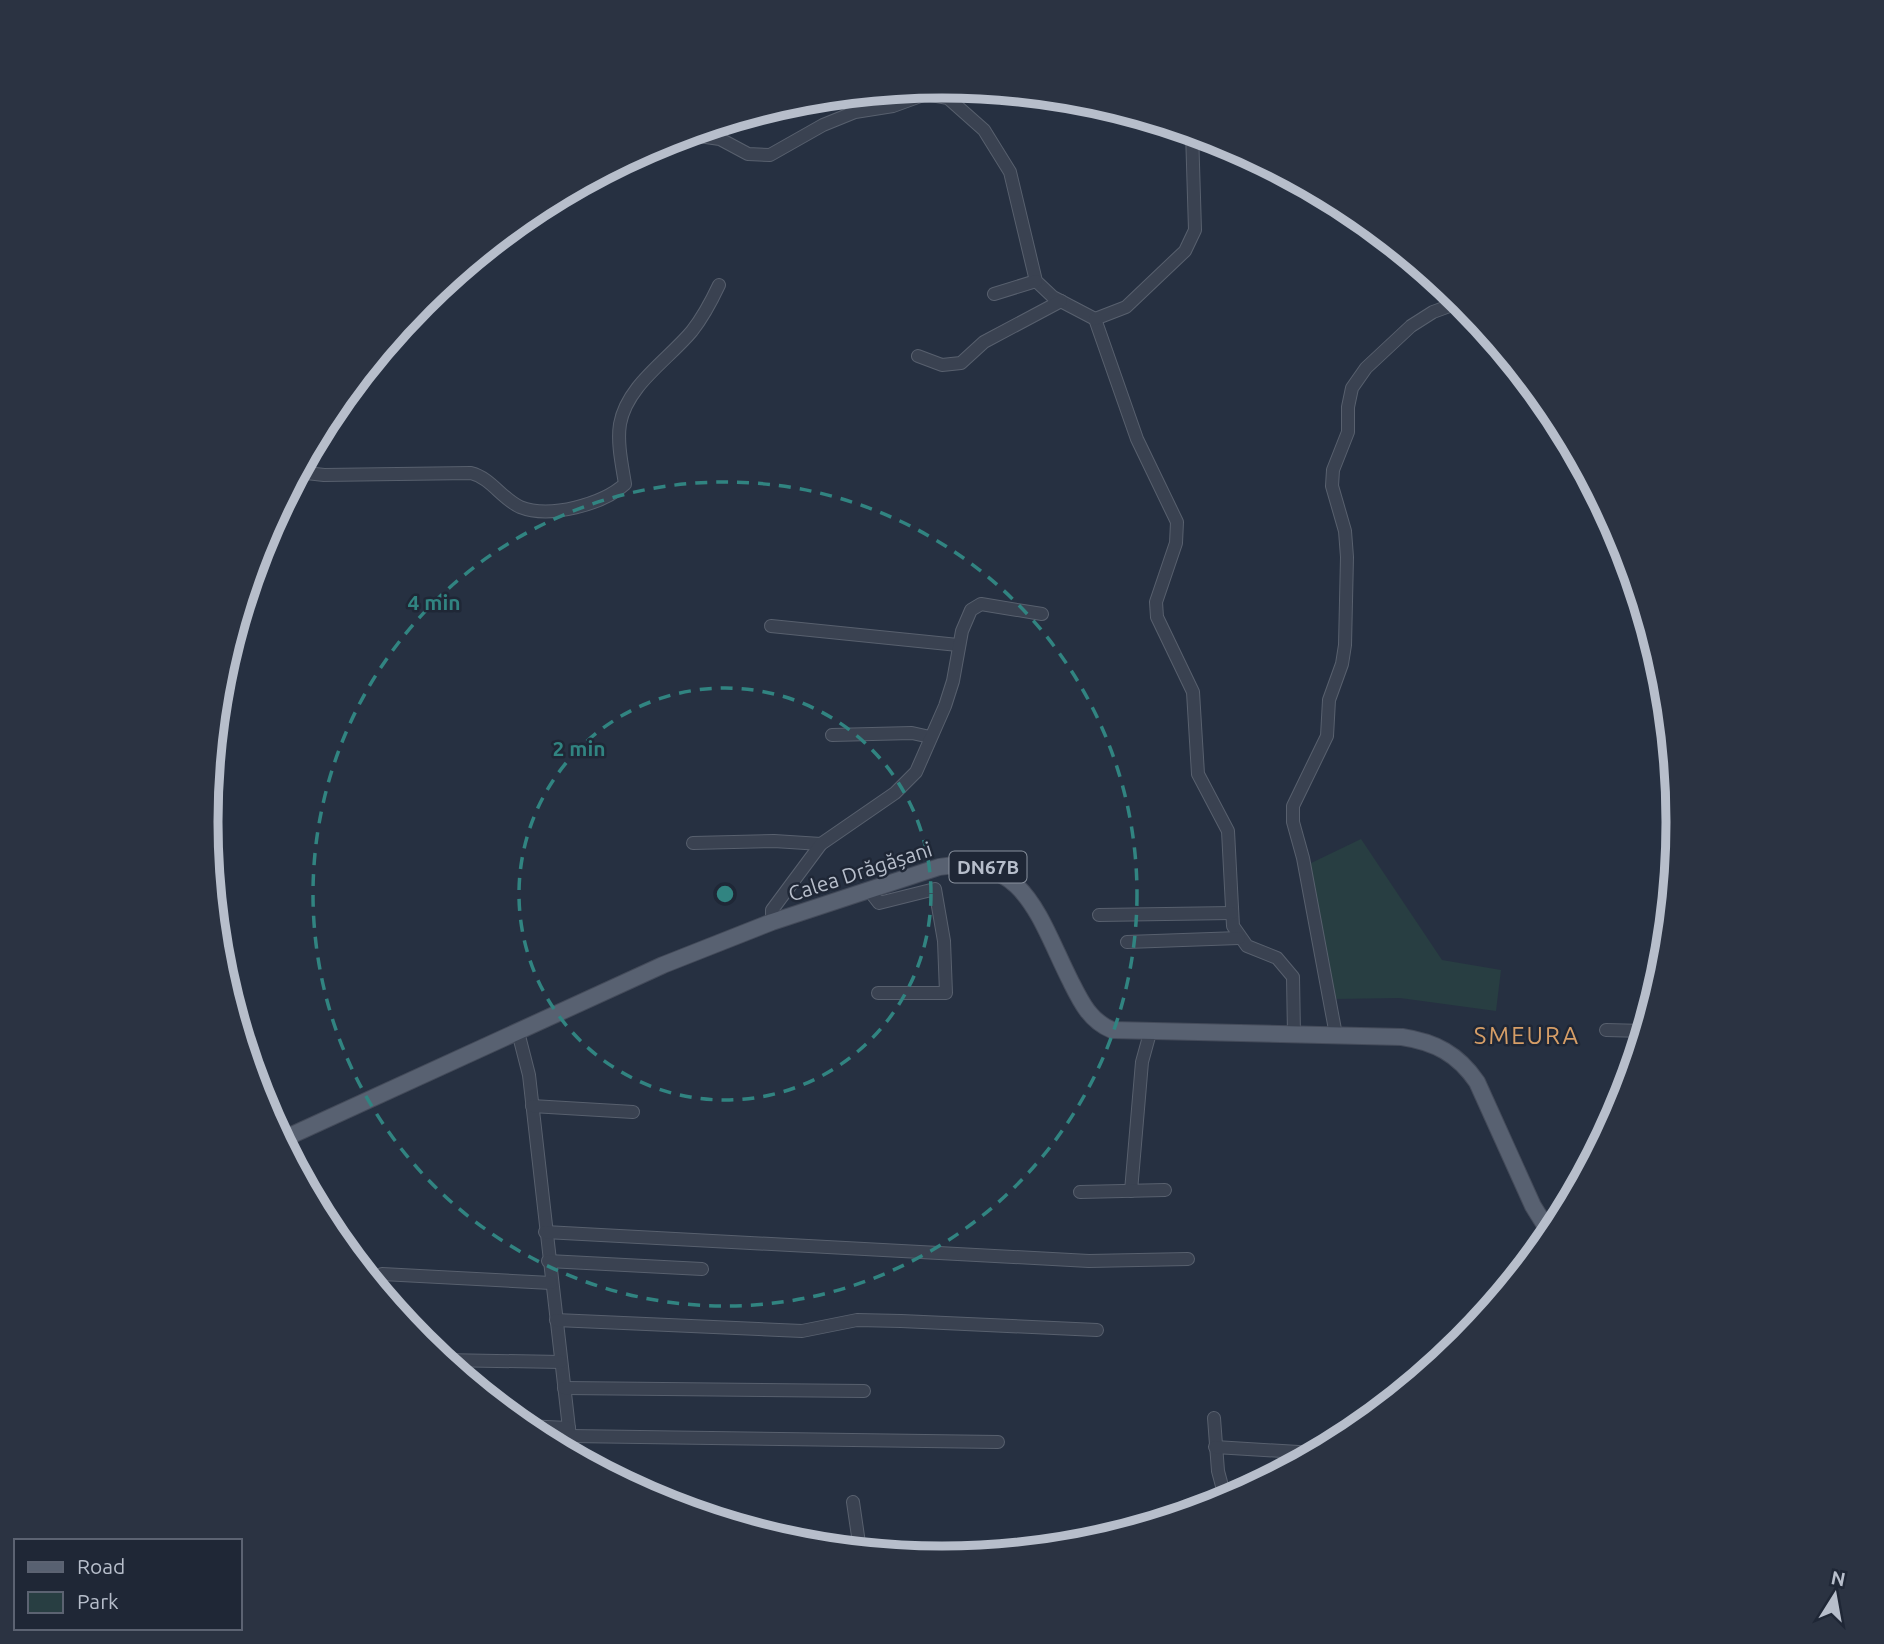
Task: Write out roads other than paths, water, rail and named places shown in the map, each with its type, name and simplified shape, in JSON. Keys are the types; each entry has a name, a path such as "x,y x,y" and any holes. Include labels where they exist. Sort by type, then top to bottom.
{"main road":[{"name":"Calea Drăgășani","path":"290,1136 663,965 772,922 939,867 964,863 987,866 1010,878 1028,899 1078,997 1093,1018 1112,1030 1420,1039 1445,1050 1458,1059 1477,1082 1532,1206 1544,1224"}],"street":[{"path":"948,98 984,130 1010,172 1036,281 1043,290 1096,319 1137,439 1177,522 1176,543 1156,602 1157,617 1196,704 1194,749 1198,774 1221,814 1230,845 1232,913 1239,938 1247,946 1277,958 1293,977 1294,1034"},
{"path":"706,137 720,139 748,154 770,155 823,125 855,112 893,106 911,99"},
{"path":"1096,319 1126,307 1185,251 1192,240 1195,230 1192,143"},
{"path":"994,294 1036,281"},
{"path":"308,473 471,473 484,478 522,508 549,511 598,500 625,484 620,439 625,408 640,386 691,333 709,307 719,285"},
{"path":"918,356 942,365 961,363 984,342 1061,301"},
{"path":"1336,1035 1303,858 1293,822 1293,806 1327,736 1329,700 1342,664 1345,645 1347,557 1345,531 1332,486 1333,470 1348,432 1346,419 1352,388 1366,368 1411,326 1433,312 1450,306"},
{"path":"772,922 772,910 780,897 821,844 858,821 908,783 953,681 958,645 971,610 981,604 1042,614"},
{"path":"771,626 958,645"},
{"path":"832,735 912,733 930,737"},
{"path":"692,843 821,844"},
{"path":"869,890 878,903 935,889 944,941 946,993 878,993"},
{"path":"1099,915 1232,913"},
{"path":"1126,942 1239,938"},
{"path":"1606,1030 1635,1031"},
{"path":"518,1031 529,1076 548,1261 571,1443"},
{"path":"1131,1191 1142,1062 1150,1033"},
{"path":"532,1106 633,1112"},
{"path":"1080,1192 1165,1191"},
{"path":"545,1232 1089,1261 1188,1259"},
{"path":"548,1261 702,1269"},
{"path":"382,1274 551,1283"},
{"path":"555,1320 802,1331 868,1320 1097,1331"},
{"path":"459,1360 561,1362"},
{"path":"564,1388 864,1391"},
{"path":"1214,1418 1215,1447 1224,1489"},
{"path":"548,1429 998,1443"},
{"path":"1215,1447 1298,1452"},
{"path":"853,1503 859,1541"}],"district":[{"name":"SMEURA","path":"1527,1035"}]}
